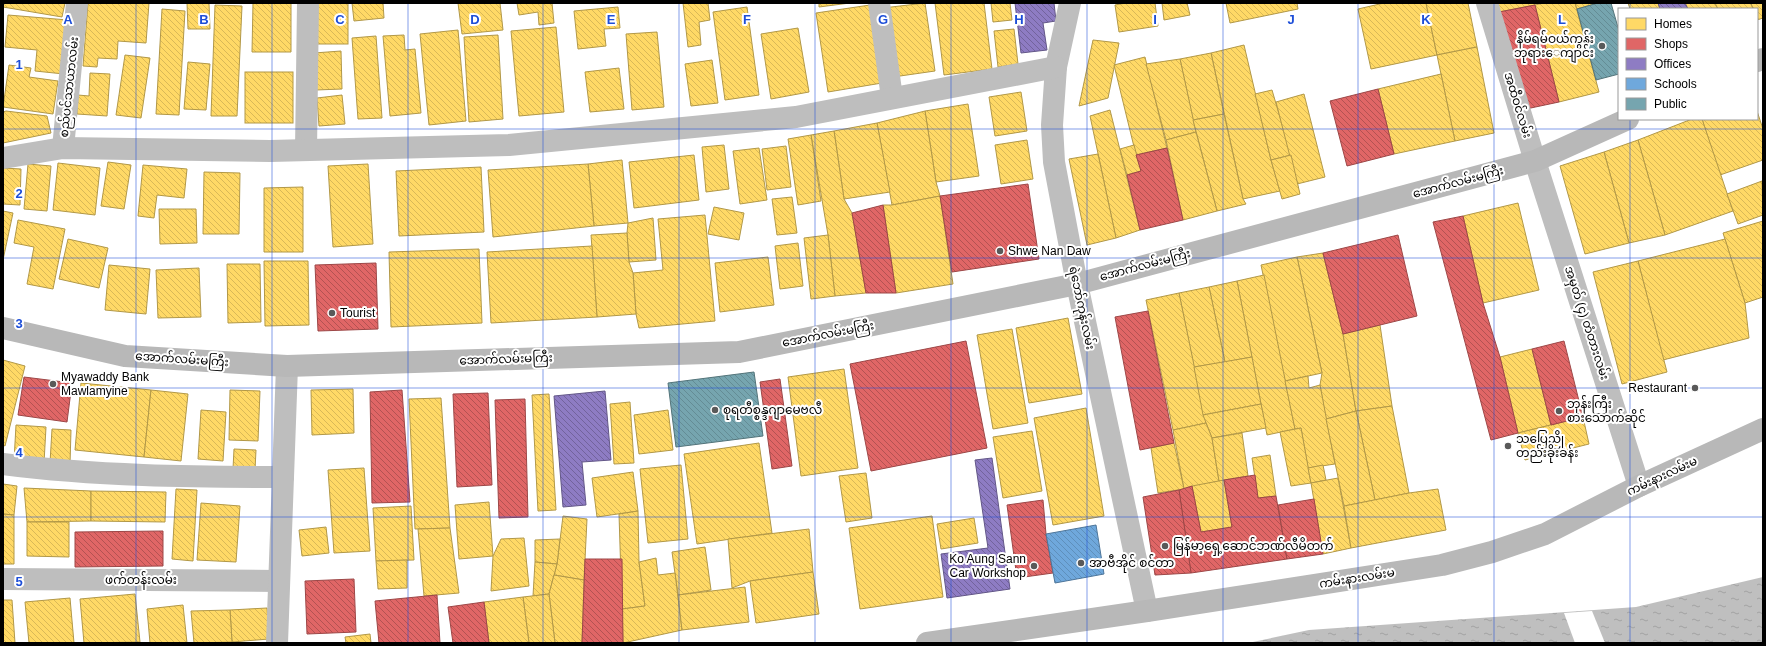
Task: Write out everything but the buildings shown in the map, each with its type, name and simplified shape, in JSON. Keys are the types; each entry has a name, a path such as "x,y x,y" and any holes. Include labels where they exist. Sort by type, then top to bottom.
{"main road":[{"name":"အောက်လမ်းမကြီး","path":"3,328 125,356 287,366 739,352 1077,284 1535,161 1626,120"},
{"name":"ကမ်းနားလမ်းမ","path":"927,643 1147,611 1442,565 1492,552 1545,534 1639,486 1763,429"}],"street":[{"name":"စည်ပင်သာယာလမ်း","path":"63,148 77,3"},
{"path":"306,150 308,3"},
{"path":"879,3 892,98"},
{"name":"ရဲဘော်ကုန်းလမ်း","path":"1070,3 1056,67 1052,126 1054,162 1077,284 1147,611"},
{"name":"အထီဝင်လမ်း","path":"1487,3 1535,161"},
{"path":"3,158 63,148 270,151 509,145 796,117 1056,67"},
{"name":"အမှတ် (၄) တံတားလမ်း","path":"1535,161 1639,486"},
{"path":"277,643 287,366"},
{"path":"3,464 42,469 188,477 283,477"},
{"name":"ဖက်တန်းလမ်း","path":"3,578 279,581"}],"water":[{"path":"1763,577 1763,643 1248,643 1309,630 1636,607"}],"pier":[{"path":"1592,611 1605,643 1575,643 1564,613"}],"place":[{"name":"နိမ်ရမ်ဝယ်ကွန်း ဘုရားေကျာင်း","path":"1602,46"},
{"name":"Shwe Nan Daw","path":"1000,251"},
{"name":"Tourist","path":"332,313"},
{"name":"Myawaddy Bank Mawlamyine","path":"53,384"},
{"name":"Restaurant","path":"1695,388"},
{"name":"စုရတီစ္စန္ဒဂျာမေဗလီ","path":"715,410"},
{"name":"ဘုန်းကြီး စားသောက်ဆိုင်","path":"1559,411"},
{"name":"သပြေညို တည်းခိုးခန်း","path":"1508,446"},
{"name":"မြန်မာ့ရှေ့ဆောင်ဘဏ်လီမိတက်","path":"1165,546"},
{"name":"အာဗီအိုင် စင်တာ","path":"1081,563"},
{"name":"Ko Aung Sann Car Workshop","path":"1034,566"}]}
